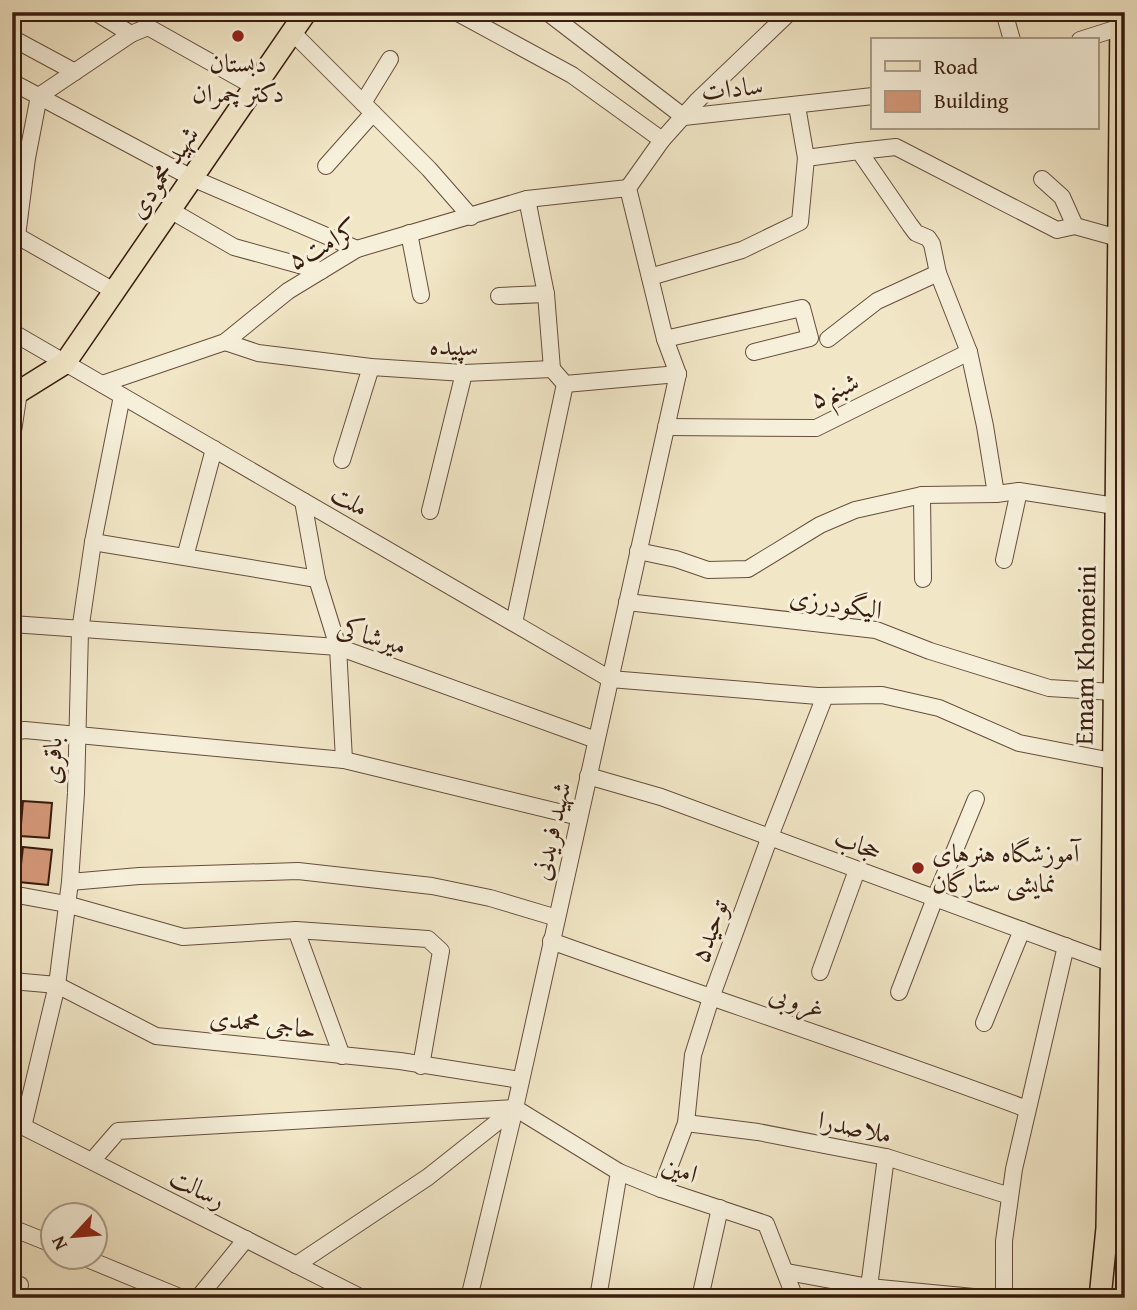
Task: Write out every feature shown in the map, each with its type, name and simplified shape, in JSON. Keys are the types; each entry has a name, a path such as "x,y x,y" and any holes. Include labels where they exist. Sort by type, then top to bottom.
{"main road":[{"name":"شهید محمودی","path":"65,363 306,12"},
{"name":"Emam Khomeini","path":"1100,1298 1116,1231 1117,1000 1111,963 1118,814 1112,761 1119,722 1113,692 1119,648 1118,493 1121,394 1118,238 1121,19"},
{"path":"16,394 65,363"}],"street":[{"path":"95,12 131,34"},
{"path":"456,12 572,75 662,140"},
{"name":"سادات","path":"547,12 684,117 871,96"},
{"path":"565,384 678,374 665,339 628,188 662,140 697,101 790,12"},
{"path":"1004,12 1011,38"},
{"path":"1084,38 1121,19"},
{"path":"114,291 15,235 39,96 131,34 148,27 254,87"},
{"path":"292,32 429,169 471,217"},
{"path":"12,38 75,72"},
{"path":"326,166 368,108 390,59"},
{"path":"12,82 192,178 357,249"},
{"path":"650,277 742,250 800,222 806,158 797,106"},
{"path":"806,158 896,147 1057,230 1075,226 1118,238"},
{"path":"12,150 27,158"},
{"path":"859,151 916,233 928,238 932,244 938,273 970,352 996,494"},
{"path":"1042,179 1062,197 1075,226"},
{"name":"کرامت۵","path":"103,384 225,342 288,291 357,249 527,199 628,188"},
{"path":"527,199 546,294 552,369 565,384"},
{"path":"170,210 234,247 321,271"},
{"path":"409,233 421,295"},
{"path":"828,339 877,301 938,273"},
{"path":"499,296 546,294"},
{"path":"665,339 802,308 810,338 754,352"},
{"name":"ملت","path":"12,332 610,679"},
{"name":"سپیده","path":"225,342 258,354 371,367 464,373 552,369"},
{"name":"شبنم۵","path":"666,427 816,428 970,352"},
{"path":"342,460 371,367"},
{"path":"430,511 464,373"},
{"name":"شهید فریدنی","path":"469,1298 515,1108 678,374"},
{"path":"514,623 565,384"},
{"path":"12,438 16,394"},
{"name":"باقری","path":"18,1124 57,985 70,882 76,793 80,631 93,542 122,396"},
{"path":"186,557 214,449"},
{"path":"1004,560 1019,491"},
{"path":"638,551 676,559 708,570 748,569 820,524 843,514 922,495 1019,491 1118,493"},
{"path":"922,495 923,579"},
{"path":"303,501 317,579 338,647 344,760"},
{"path":"93,542 317,579"},
{"name":"الیگودرزی","path":"627,602 876,630 930,651 1049,688 1113,692"},
{"name":"میرشاکی","path":"12,624 80,631 338,647 596,740"},
{"path":"610,679 825,696 882,695 939,708 1019,743 1112,761"},
{"name":"توحید۵","path":"661,1189 686,1123 693,1055 711,998 769,838 825,696"},
{"path":"12,732 24,730 344,760 579,817"},
{"name":"حجاب","path":"588,776 661,797 1111,963"},
{"path":"899,992 976,799"},
{"path":"820,972 857,870"},
{"path":"70,882 139,876 298,871 432,886 489,898 556,918"},
{"path":"12,894 66,904 184,937 296,930 428,939 441,951 421,1066"},
{"path":"296,930 342,1056"},
{"path":"985,1023 1022,930"},
{"name":"غروبی","path":"551,942 876,1053 1027,1109"},
{"path":"1004,1298 1004,1241 1010,1196 1027,1109 1066,946"},
{"name":"حاجی محمدی","path":"12,981 57,985 156,1036 400,1061 520,1080"},
{"path":"92,1161 118,1131 515,1108"},
{"path":"296,1265 428,1177 515,1108"},
{"name":"امین","path":"515,1108 619,1172 766,1224 795,1298"},
{"name":"ملاصدرا","path":"686,1123 758,1132 886,1157 1010,1196"},
{"name":"رسالت","path":"18,1124 362,1298"},
{"path":"869,1287 886,1157"},
{"path":"598,1298 619,1172"},
{"path":"700,1298 720,1209"},
{"path":"12,1228 38,1238"},
{"path":"198,1298 246,1239"},
{"path":"108,1267 182,1298"},
{"path":"787,1272 869,1287 984,1298"}],"building":[{"path":"23,801 52,803 49,838 20,836"},
{"path":"12,840 16,840 12,875"},
{"path":"23,847 52,850 48,885 19,882"}],"place":[{"name":"دبستان دکتر چمران","path":"238,36"},
{"name":"آموزشگاه هنرهای نمایشی ستارگان","path":"918,868"}]}
